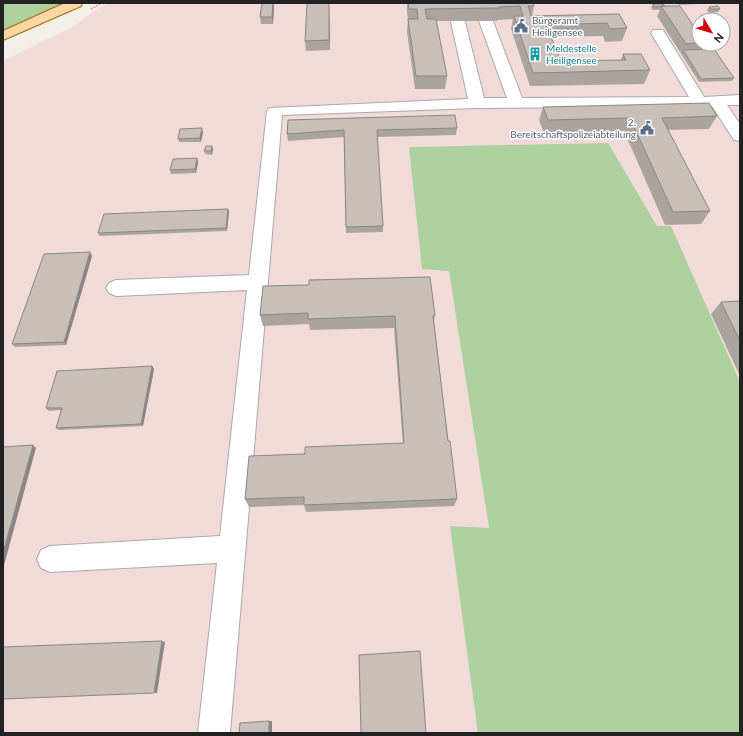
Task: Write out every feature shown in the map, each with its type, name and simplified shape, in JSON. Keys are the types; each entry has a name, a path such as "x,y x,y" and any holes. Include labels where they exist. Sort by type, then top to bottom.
{"main road":[{"path":"3,36 76,3"}],"lane":[{"path":"486,21 516,103"},
{"path":"458,22 477,103"},
{"path":"658,33 699,101"},
{"path":"214,733 275,111 477,103 740,100"},
{"path":"717,101 740,136"},
{"path":"116,288 258,282"},
{"path":"50,559 232,549"}],"shaded area":[{"path":"108,3 740,3 740,733 3,733 3,61 74,26 88,15"}],"green space":[{"path":"3,3 63,3 3,31"},
{"path":"608,143 657,226 671,226 740,382 740,733 478,733 450,526 489,528 449,271 422,269 409,147"}],"building":[{"path":"262,3 273,3 272,17 260,17"},
{"path":"307,3 329,3 329,40 305,41"},
{"path":"408,3 533,3 534,6 528,6 531,16 619,14 627,28 610,29 607,23 546,25 561,61 626,60 623,54 641,54 650,70 533,73 514,16 523,16 520,6 499,7 500,8 425,9 427,19 436,19 447,76 416,76 408,19 418,19 417,9 409,9"},
{"path":"653,4 663,4 665,6 654,7"},
{"path":"661,6 680,6 691,22 691,44 686,44"},
{"path":"718,6 720,9 711,9 709,7"},
{"path":"683,50 691,50 691,52 716,52 734,78 701,79"},
{"path":"709,103 717,116 662,118 710,211 673,212 630,118 548,120 543,107"},
{"path":"455,115 457,128 377,130 383,226 346,227 344,130 287,134 288,120"},
{"path":"202,128 200,138 178,139 180,129"},
{"path":"206,146 212,146 211,151 204,151"},
{"path":"197,158 195,169 170,170 173,159"},
{"path":"228,209 226,228 98,233 104,214"},
{"path":"90,252 64,342 12,344 44,254"},
{"path":"430,277 435,315 433,316 448,441 450,441 457,499 304,505 304,497 245,499 249,456 305,454 305,447 404,443 395,316 308,319 308,313 260,315 263,286 309,285 309,280"},
{"path":"740,301 740,341 721,302"},
{"path":"152,366 141,424 56,428 62,408 46,408 57,371"},
{"path":"33,445 3,553 3,447"},
{"path":"162,641 154,693 3,699 3,647"},
{"path":"420,651 426,733 361,733 359,655"},
{"path":"269,721 269,733 239,733 240,723"}],"place":[{"name":"Bürgeramt Heiligensee","path":"521,26"},
{"name":"Meldestelle Heiligensee","path":"535,54"},
{"name":"2. Bereitschaftspolizeiabteilung","path":"647,128"}]}
